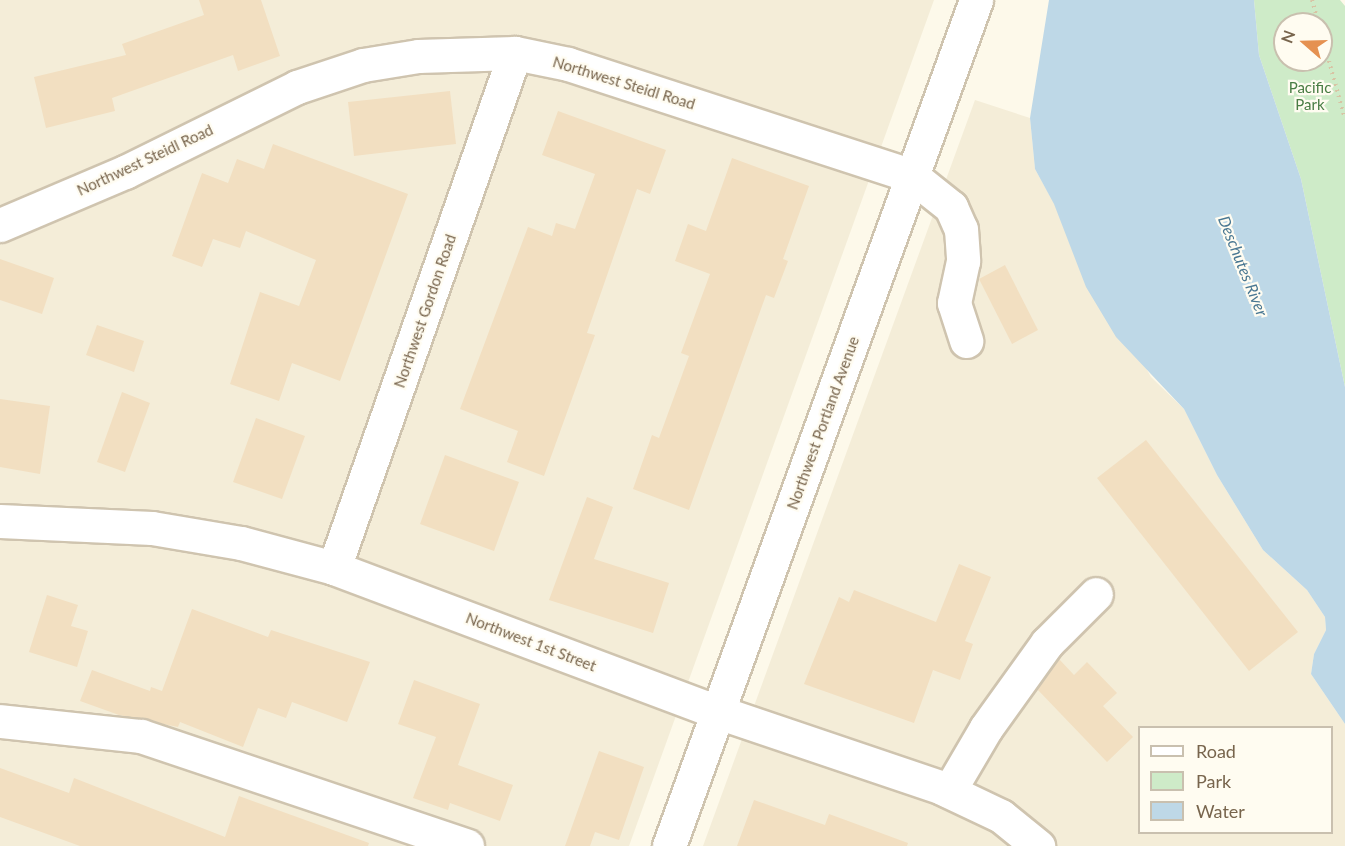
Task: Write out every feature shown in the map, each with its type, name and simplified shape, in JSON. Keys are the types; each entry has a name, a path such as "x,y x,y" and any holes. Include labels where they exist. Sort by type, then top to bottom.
{"street":[{"name":"Northwest Portland Avenue","path":"669,846 976,0"},
{"name":"Northwest Steidl Road","path":"0,225 319,79 363,65 418,56 515,53 568,64 912,176"},
{"name":"Northwest Gordon Road","path":"334,568 515,53"},
{"path":"912,176 951,207 961,229 963,261 954,303 966,341"},
{"name":"Northwest 1st Street","path":"0,521 152,528 241,543 334,568 718,712 949,791 1001,816 1038,846"},
{"path":"949,791 986,728 1047,643 1096,594"},
{"path":"0,722 141,736 467,846"}],"path":[{"path":"1332,72 1345,119"}],"shaded area":[{"path":"0,0 934,0 629,846 0,846"},
{"path":"975,100 1030,118 1035,169 1151,377 1184,409 1217,475 1263,550 1307,590 1325,617 1326,630 1314,654 1311,674 1345,724 1345,846 703,846"}],"green space":[{"name":"Pacific Park","path":"1254,0 1340,0 1345,6 1345,387 1301,179 1259,55"}],"water":[{"name":"Deschutes River","path":"1049,0 1254,0 1259,55 1301,179 1345,387 1345,724 1311,674 1314,654 1326,630 1325,617 1307,590 1263,550 1217,475 1184,409 1116,337 1086,287 1054,204 1035,169 1030,118"}],"building":[{"path":"199,0 261,0 280,56 238,71 233,55 112,98 115,111 46,128 34,77 126,55 122,44 204,15"},
{"path":"450,91 456,144 354,156 348,102"},
{"path":"558,111 666,150 650,194 637,189 587,333 595,335 544,476 507,462 518,431 460,409 528,227 552,236 556,223 575,229 595,174 542,155"},
{"path":"273,144 408,194 340,381 292,363 279,401 230,384 260,292 299,306 316,260 246,231 240,248 213,239 202,267 172,256 202,173 228,183 237,159 264,169"},
{"path":"732,158 809,186 783,259 788,261 774,298 766,295 689,510 633,489 652,435 659,438 689,356 681,353 710,274 675,261 688,224 706,231"},
{"path":"0,259 54,278 42,314 0,300"},
{"path":"1005,265 1038,330 1012,344 979,279"},
{"path":"97,325 144,341 134,372 86,355"},
{"path":"122,392 150,403 125,472 97,462"},
{"path":"0,399 50,406 40,474 0,467"},
{"path":"256,418 305,436 282,499 233,482"},
{"path":"1146,440 1298,632 1249,671 1097,478"},
{"path":"445,455 519,482 494,551 420,524"},
{"path":"587,497 613,507 594,559 669,583 653,633 549,600"},
{"path":"959,564 991,577 965,641 973,644 960,680 933,670 914,723 804,684 839,597 849,602 854,590 936,622"},
{"path":"47,595 78,605 71,626 88,631 77,667 29,652"},
{"path":"192,609 268,637 271,630 370,662 347,722 292,702 286,718 258,708 243,747 180,722 178,727 119,715 80,701 92,670 150,691 151,687 162,691"},
{"path":"1059,659 1074,675 1087,662 1117,693 1103,706 1133,737 1107,762 1037,689"},
{"path":"414,680 480,704 458,765 513,785 500,821 450,803 448,810 413,798 436,737 398,724"},
{"path":"599,751 644,767 619,840 595,832 590,846 565,846"},
{"path":"0,768 69,793 74,778 225,837 239,796 369,843 368,846 80,846 0,817"},
{"path":"754,800 825,825 829,814 908,843 907,846 737,846"}]}
